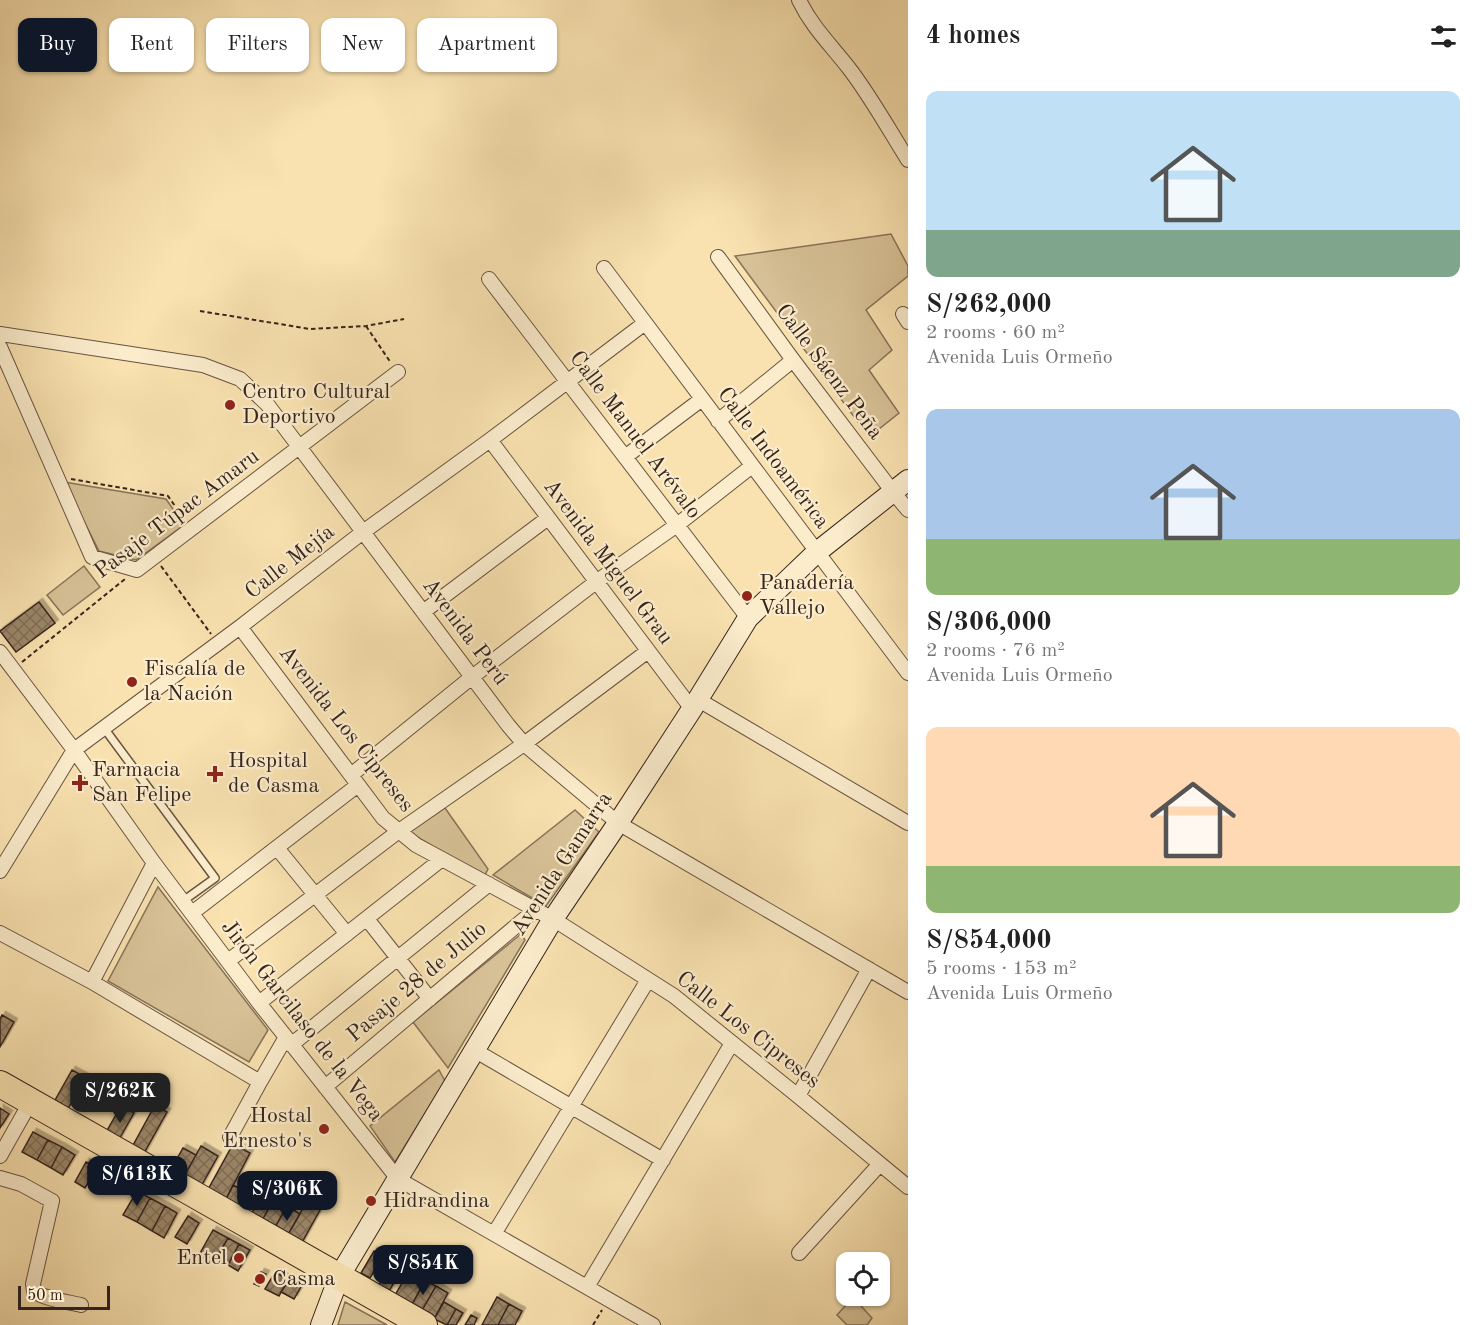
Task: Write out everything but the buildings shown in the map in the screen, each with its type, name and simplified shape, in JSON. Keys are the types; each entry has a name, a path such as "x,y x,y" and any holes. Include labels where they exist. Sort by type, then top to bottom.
{"highway":[{"path":"0,1084 424,1325"}],"street":[{"path":"799,0 818,33 858,82 908,160"},
{"name":"Calle Sáenz Peña","path":"718,257 794,360 900,486 908,510"},
{"name":"Calle Indoamérica","path":"604,268 908,673"},
{"name":"Calle Manuel Arévalo","path":"489,279 748,618"},
{"name":"Calle Mejía","path":"0,871 74,750 645,323"},
{"name":"Avenida Perú","path":"0,334 202,365 240,379 267,404 524,744 618,823 908,992"},
{"path":"0,347 92,557 137,570"},
{"path":"718,421 794,360"},
{"name":"Pasaje Túpac Amaru","path":"137,570 398,372"},
{"path":"625,457 702,399"},
{"name":"Avenida Miguel Grau","path":"490,440 648,651 695,704 908,823"},
{"path":"192,913 277,848 472,677 596,582 677,525 752,466"},
{"name":"Avenida Gamarra","path":"321,1325 339,1277 474,1050 544,914 618,823 748,618 817,552 900,486"},
{"path":"423,612 548,518"},
{"name":"Avenida Los Cipreses","path":"240,627 383,818 416,845 544,914"},
{"path":"228,961 399,831 524,744 648,651"},
{"name":"Jirón Garcilaso de la Vega","path":"0,652 259,1003 398,1179 653,1325"},
{"path":"277,848 347,934"},
{"path":"259,1003 442,859"},
{"path":"92,982 154,863"},
{"path":"230,1137 260,1082 289,1041 398,959 489,884"},
{"name":"Calle Los Cipreses","path":"544,914 674,996 908,1187"},
{"name":"Pasaje 28 de Julio","path":"325,1087 430,999 544,914"},
{"path":"367,919 430,999"},
{"path":"0,933 92,982 260,1082"},
{"path":"798,1096 869,969"},
{"path":"494,1234 648,980"},
{"path":"587,1287 732,1043"},
{"path":"474,1050 663,1160"},
{"path":"0,1156 31,1101"},
{"path":"799,1253 880,1164"},
{"path":"0,1178 21,1184 52,1201 33,1284 34,1291 37,1294 81,1305"}],"lane":[{"path":"104,728 215,878 183,901"}],"path":[{"path":"200,311 310,329 366,326 404,319"},
{"path":"366,326 398,372"},
{"path":"57,476 168,496 190,529"},
{"path":"153,557 218,643"},
{"name":"Pasaje Túpac Amaru","path":"13,669 137,570"},
{"path":"593,1325 608,1299"}],"shaded area":[{"path":"891,234 908,266 908,276 866,310 892,350 869,370 899,413 869,437 735,256"},
{"path":"64,482 166,499 184,525 136,560 99,551"},
{"path":"84,566 100,587 63,615 47,595"},
{"path":"445,808 488,869 484,877 409,832"},
{"path":"575,810 599,832 546,906 493,875"},
{"path":"158,887 268,1030 249,1062 108,981"},
{"path":"521,934 525,940 448,1068 413,1022"},
{"path":"439,1070 445,1081 395,1162 370,1126"},
{"path":"345,1302 387,1325 338,1325"},
{"path":"845,1306 861,1306 872,1318 867,1325 847,1325 837,1315"}],"place":[{"name":"Centro Cultural Deportivo","path":"230,405"},
{"name":"Panadería Vallejo","path":"747,596"},
{"name":"Fiscalía de la Nación","path":"132,682"},
{"name":"Hospital de Casma","path":"215,774"},
{"name":"Farmacia San Felipe","path":"80,783"},
{"name":"Hostal Ernesto's","path":"324,1129"},
{"name":"Hidrandina","path":"371,1201"},
{"name":"Entel","path":"239,1258"},
{"name":"Casma","path":"260,1279"}]}
